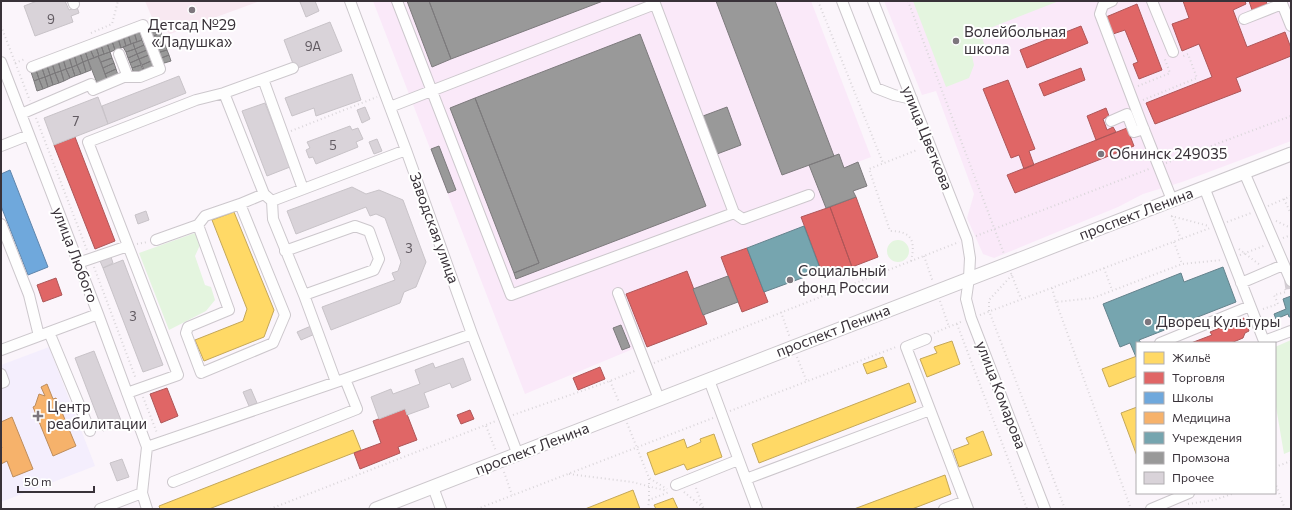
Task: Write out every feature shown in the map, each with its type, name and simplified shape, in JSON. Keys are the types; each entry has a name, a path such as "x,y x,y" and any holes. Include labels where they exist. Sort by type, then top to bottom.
{"main road":[{"name":"проспект Ленина","path":"376,509 969,278 1010,269 1172,200 1291,154"}],"street":[{"name":"Заводская улица","path":"350,1 406,150 472,334 518,454"},
{"path":"397,1 511,295 734,213"},
{"path":"842,1 876,88 894,95 912,99"},
{"name":"улица Цветкова","path":"873,1 968,239 970,258 969,278"},
{"path":"1110,1 1103,4 1100,14 1172,200"},
{"path":"1152,1 1173,52"},
{"path":"390,108 654,2 734,213 742,219 809,195"},
{"path":"1244,19 1282,2 1291,26"},
{"path":"21,114 90,84 93,90 124,77 140,78 160,69 143,25 31,62"},
{"path":"119,54 128,77"},
{"name":"улица Любого","path":"1,62 98,314 147,447"},
{"path":"127,392 178,375 88,142 196,100 224,93 292,68"},
{"path":"263,79 303,189"},
{"path":"173,482 357,409 341,381 285,251 274,218 272,201 264,194 224,93"},
{"path":"1111,121 1126,114 1134,132 1144,129"},
{"path":"1,146 29,135"},
{"path":"272,201 406,150"},
{"path":"1244,172 1290,280"},
{"path":"1204,187 1264,341 1291,331"},
{"path":"156,240 198,225 205,216 264,194"},
{"path":"198,225 229,310 188,327 186,334 202,373 273,343 285,315 240,204"},
{"path":"1,224 44,334 90,431"},
{"path":"285,251 355,226 369,231 379,259 374,270 304,295"},
{"path":"78,263 128,246"},
{"path":"1241,283 1283,265"},
{"name":"улица Комарова","path":"969,278 966,299 971,318 1045,509"},
{"path":"618,293 658,399"},
{"path":"1162,342 1250,306"},
{"path":"1,350 98,314"},
{"path":"147,509 142,493 147,447 341,381 472,334"},
{"path":"926,339 906,347 967,505 944,509"},
{"path":"1,374 4,382 1,383"},
{"path":"709,380 757,509"},
{"path":"746,479 930,410"},
{"path":"673,488 692,478 738,460"},
{"path":"433,487 442,509"},
{"path":"100,509 142,493"},
{"path":"1151,509 1187,494"}],"path":[{"path":"84,36 112,24 118,1"},
{"path":"818,1 883,163"},
{"path":"908,1 1021,299"},
{"path":"1,26 161,442"},
{"path":"1135,87 1170,73 1164,56 1173,52"},
{"path":"1134,104 1197,78 1188,54"},
{"path":"15,64 31,62"},
{"path":"283,134 379,97"},
{"path":"647,366 968,239 1291,116"},
{"path":"911,262 913,244 909,236 902,231 890,231 869,169 917,150"},
{"path":"949,327 1261,209 1291,196"},
{"path":"1284,199 1291,214"},
{"path":"128,246 156,240"},
{"path":"1174,242 1182,264"},
{"path":"1056,302 1093,298 1182,264 1232,259 1274,242"},
{"path":"1104,268 1112,290"},
{"path":"1010,269 989,300 989,311 1066,509"},
{"path":"1052,288 1131,509"},
{"path":"957,324 1027,509"},
{"path":"270,509 505,418 640,369"},
{"path":"610,381 649,478 648,509"},
{"path":"1276,467 1291,462"},
{"path":"568,474 673,488"},
{"path":"649,478 673,488 704,509"},
{"path":"692,478 704,509"},
{"path":"1276,485 1285,509"},
{"path":"649,500 673,488"},
{"path":"1184,504 1214,500 1232,494"}],"shaded area":[{"name":"Детсад №29 «Ладушка»","path":"145,1 260,1 170,34 153,20"},
{"path":"373,1 811,1 871,157 858,162 867,186 854,191 856,197 830,207 852,267 824,278 821,271 764,292 728,276 694,289 707,324 647,347 645,344 525,394"},
{"path":"884,1 1291,1 1291,141 1182,182 1143,194 1118,207 994,258 983,254 967,218 974,194 936,91 922,95"},
{"name":"Центр реабилитации","path":"49,347 95,466 1,502 1,365"}],"green space":[{"name":"Волейбольная школа","path":"913,1 1059,1 980,32 986,49 972,56 974,65 969,78 946,87"},
{"path":"195,233 200,245 195,256 205,285 211,287 215,300 206,311 169,330 139,253"},
{"path":"898,240 906,243 909,251 906,259 898,262 890,259 887,251 890,243"},
{"path":"1291,340 1291,451 1284,454 1276,407 1276,347"}],"building: Жильё":[{"path":"234,212 274,310 264,337 204,361 195,340 243,321 247,309 212,220"},
{"path":"952,341 960,364 927,377 920,359 937,353 934,347"},
{"path":"1136,356 1136,376 1109,387 1102,369"},
{"path":"883,357 887,367 867,374 863,364"},
{"path":"909,383 916,402 759,463 752,444"},
{"path":"1136,407 1136,453 1121,413"},
{"path":"353,430 361,450 209,509 160,509 159,506"},
{"path":"983,431 992,455 959,467 953,450 969,444 966,438"},
{"path":"714,434 722,457 687,470 684,464 655,475 647,453 684,439 687,448 701,442 700,439"},
{"path":"945,475 951,494 912,509 854,509"},
{"path":"633,490 640,509 585,509"},
{"path":"673,498 678,509 656,509 654,505"}],"building: Торговля":[{"path":"1183,1 1245,1 1246,4 1233,10 1247,47 1285,32 1291,48 1291,56 1236,78 1241,91 1155,124 1146,103 1212,77 1199,44 1182,51 1172,24 1189,18"},
{"path":"1249,1 1266,1 1267,4 1252,10"},
{"path":"1137,4 1162,70 1139,79 1133,64 1138,62 1125,30 1113,34 1106,17"},
{"path":"1081,26 1088,43 1027,68 1020,50"},
{"path":"1081,68 1085,80 1044,96 1039,84"},
{"path":"1008,80 1035,149 1029,151 1034,165 1024,169 1019,155 1011,158 983,89"},
{"path":"1106,108 1109,116 1103,119 1107,130 1113,127 1116,132 1096,140 1087,116"},
{"path":"1127,128 1134,146 1015,193 1007,175"},
{"path":"75,137 115,241 95,249 54,145"},
{"path":"856,197 878,257 852,267 830,207"},
{"path":"830,207 852,267 824,278 801,217"},
{"path":"747,248 768,302 742,312 721,257"},
{"path":"687,271 707,324 647,347 626,294"},
{"path":"56,278 62,295 43,302 37,285"},
{"path":"1244,318 1249,331 1245,333 1243,338 1233,342 1194,342 1212,335 1210,332"},
{"path":"600,367 605,379 578,390 573,378"},
{"path":"167,388 178,416 161,423 150,394"},
{"path":"405,409 417,440 398,447 400,453 360,469 354,453 381,443 373,421"},
{"path":"470,410 474,419 461,424 457,415"}],"building: Школы":[{"path":"10,170 48,267 28,275 1,206 1,174"}],"building: Медицина":[{"path":"47,384 53,399 56,398 76,446 53,456 33,407 35,406 39,394 45,396 41,387"},
{"path":"12,417 33,469 13,477 7,461 1,464 1,422"}],"building: Учреждения":[{"path":"804,226 821,271 764,292 747,248"},
{"name":"Дворец Культуры","path":"1223,267 1236,302 1139,340 1140,342 1136,342 1136,357 1130,343 1120,347 1103,304 1181,273 1184,282"},
{"path":"1291,296 1291,317 1289,317 1288,314 1276,319 1274,314 1286,309 1283,299"}],"building: Промзона":[{"path":"407,1 429,1 451,59 432,67"},
{"path":"429,1 603,1 451,59"},
{"path":"716,1 775,1 834,156 782,175"},
{"path":"159,28 161,33 151,37 149,31"},
{"path":"139,30 142,40 137,42 134,32"},
{"path":"134,32 137,42 131,44 128,34"},
{"path":"161,33 163,39 153,42 151,37"},
{"path":"128,34 131,44 126,46 123,36"},
{"path":"640,34 706,206 516,279 514,273 539,263 475,98"},
{"path":"123,36 126,46 121,48 118,38"},
{"path":"118,38 121,48 115,50 112,41"},
{"path":"163,39 165,44 155,48 153,42"},
{"path":"142,40 144,45 135,49 133,43"},
{"path":"112,41 115,50 110,52 107,43"},
{"path":"107,43 110,52 104,54 101,45"},
{"path":"133,43 135,49 126,52 123,47"},
{"path":"165,44 167,50 157,53 155,48"},
{"path":"101,45 104,54 99,56 96,47"},
{"path":"144,45 147,50 137,54 135,49"},
{"path":"96,47 99,56 94,58 90,49"},
{"path":"90,49 94,58 88,60 85,51"},
{"path":"135,49 137,54 128,58 126,52"},
{"path":"147,50 149,55 139,59 137,54"},
{"path":"167,50 169,55 159,59 157,53"},
{"path":"85,51 88,60 83,62 80,53"},
{"path":"110,52 112,58 101,62 98,56"},
{"path":"80,53 83,62 77,65 74,55"},
{"path":"137,54 139,59 130,63 128,58"},
{"path":"74,55 77,65 72,67 69,57"},
{"path":"149,55 151,61 142,65 139,59"},
{"path":"169,55 171,61 161,64 159,59"},
{"path":"98,56 107,79 97,83 88,60"},
{"path":"69,57 72,67 66,69 63,59"},
{"path":"112,58 114,63 103,68 101,62"},
{"path":"63,59 66,69 61,71 58,61"},
{"path":"139,59 141,65 132,68 130,63"},
{"path":"88,60 91,70 86,72 83,62"},
{"path":"58,61 61,71 55,73 52,63"},
{"path":"151,61 153,66 144,70 142,65"},
{"path":"83,62 86,72 81,74 77,65"},
{"path":"52,63 55,73 50,75 47,66"},
{"path":"114,63 116,69 105,74 103,68"},
{"path":"77,65 81,74 75,76 72,67"},
{"path":"141,65 143,70 134,74 132,68"},
{"path":"47,66 50,75 45,77 42,68"},
{"path":"72,67 75,76 70,78 66,69"},
{"path":"42,68 45,77 39,79 36,70"},
{"path":"66,69 70,78 64,81 61,71"},
{"path":"116,69 118,75 107,79 105,74"},
{"path":"36,70 39,79 34,81 31,72"},
{"path":"61,71 64,81 59,83 55,73"},
{"path":"55,73 59,83 53,85 50,75"},
{"path":"50,75 53,85 48,87 45,77"},
{"path":"45,77 48,87 43,89 39,79"},
{"path":"39,79 43,89 37,91 34,81"},
{"path":"475,98 539,263 514,273 450,108"},
{"path":"727,107 741,145 717,154 703,116"},
{"path":"439,146 456,190 448,193 431,149"},
{"path":"839,154 844,168 858,162 867,186 853,191 856,197 826,208 809,165"},
{"path":"728,276 738,302 703,315 693,289"},
{"path":"621,325 630,347 622,350 613,328"}],"building: Прочее":[{"path":"37,1 65,1 69,10 77,7 79,13 71,16 73,22 35,36 24,6"},
{"path":"315,1 319,11 306,17 300,2"},
{"path":"330,22 342,51 295,69 284,40"},
{"path":"352,74 361,100 316,116 314,108 292,116 285,98"},
{"path":"179,76 186,93 108,124 102,106"},
{"path":"98,97 108,124 54,145 44,118"},
{"path":"265,103 290,167 267,176 242,111"},
{"path":"365,107 370,119 362,123 357,110"},
{"path":"350,126 352,130 358,128 363,139 356,142 358,147 316,164 313,157 309,158 306,150 310,148 307,142"},
{"path":"377,139 382,151 374,154 369,142"},
{"path":"352,187 366,194 379,190 403,200 426,262 416,287 404,292 400,303 331,330 322,307 395,280 392,273 398,271 401,262 385,218 376,214 370,216 366,207 296,234 287,211"},
{"path":"146,211 149,220 138,224 135,215"},
{"path":"111,257 113,263 103,268 100,261"},
{"path":"123,260 163,365 143,372 103,268"},
{"path":"311,326 315,334 301,340 297,332"},
{"path":"94,351 122,423 103,431 75,358"},
{"path":"463,358 471,380 452,388 450,383 424,393 429,407 407,415 405,409 379,419 371,397 391,389 393,394 420,384 415,370 433,363 435,368"},
{"path":"251,389 257,403 249,406 243,392"},
{"path":"122,459 129,477 117,481 110,463"}],"tunnel":[{"path":"1289,279 1291,293"}],"place":[{"name":"Детсад №29 «Ладушка»","path":"192,10"},
{"name":"Волейбольная школа","path":"956,41"},
{"name":"Обнинск 249035","path":"1101,154"},
{"name":"Социальный фонд России","path":"790,280"},
{"name":"Дворец Культуры","path":"1148,322"},
{"name":"Центр реабилитации","path":"38,416"}]}
